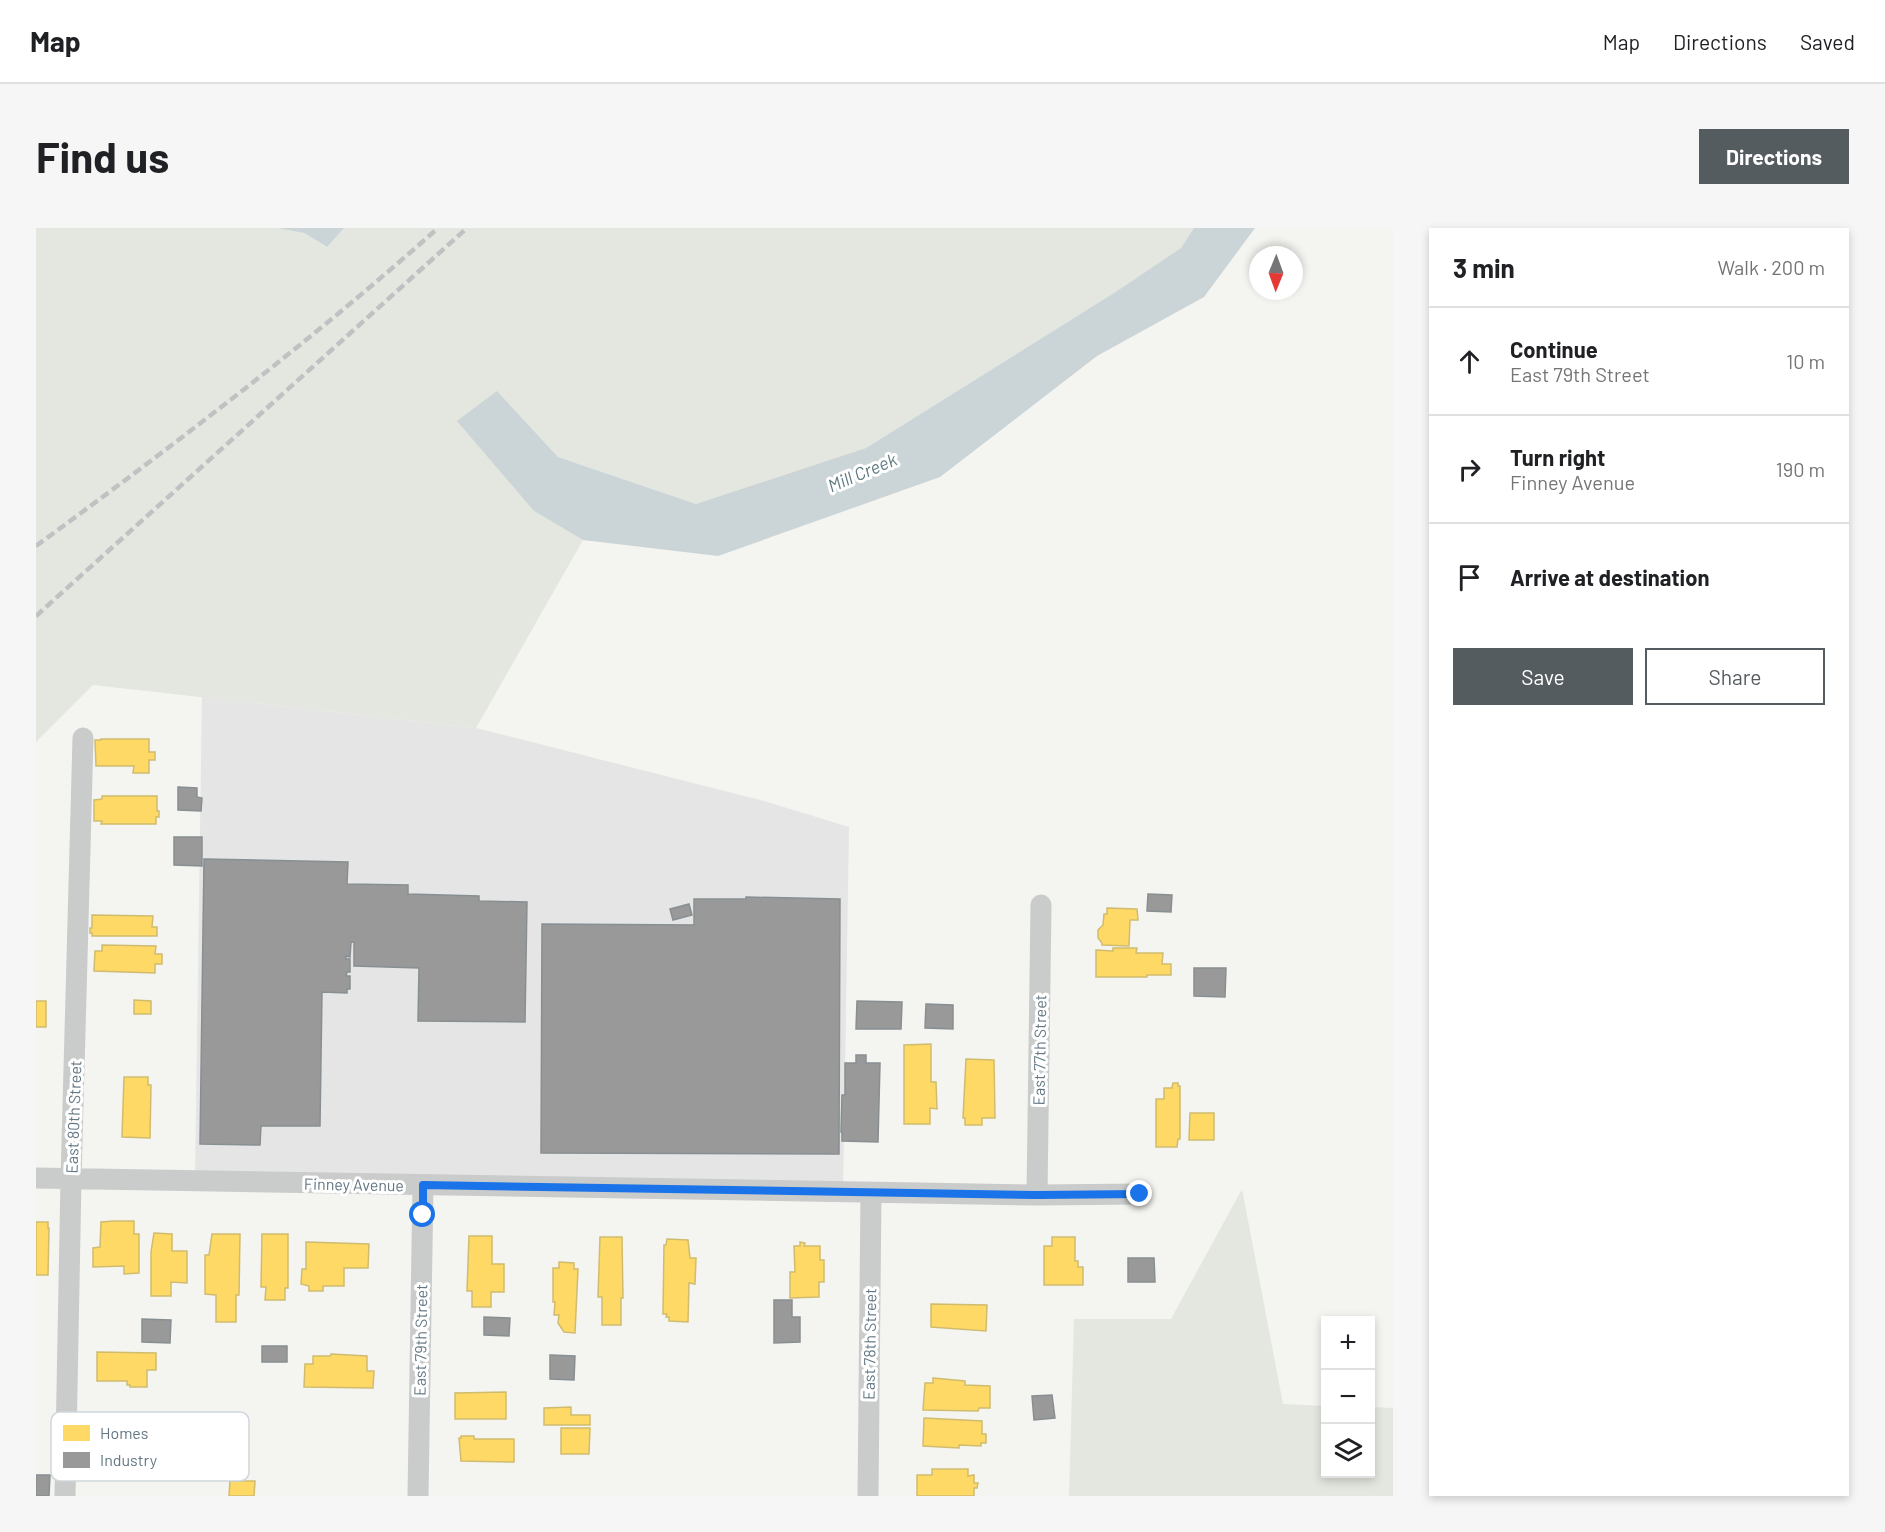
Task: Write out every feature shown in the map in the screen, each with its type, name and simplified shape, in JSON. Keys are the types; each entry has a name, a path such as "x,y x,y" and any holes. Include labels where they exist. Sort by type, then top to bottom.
{"street":[{"name":"East 80th Street","path":"67,1412 83,738"},
{"name":"East 77th Street","path":"1037,1195 1041,904"},
{"name":"Finney Avenue","path":"36,1178 1037,1195 1140,1194"},
{"name":"East 79th Street","path":"418,1496 423,1185"},
{"name":"East 78th Street","path":"868,1496 871,1192"},
{"name":"East 80th Street","path":"66,1481 66,1496"}],"shaded area":[{"path":"36,228 277,228 304,233 326,247 344,228 1194,228 1181,248 1117,291 866,448 696,504 558,457 497,391 534,511 583,540 476,728 93,685 36,742"},
{"path":"202,697 476,728 764,801 849,827 843,1192 195,1181"},
{"path":"1242,1189 1283,1404 1321,1406 1321,1478 1375,1478 1375,1407 1393,1408 1393,1496 1069,1496 1074,1319 1171,1319"}],"water":[{"path":"277,228 344,228 327,247 304,233"},
{"name":"Mill Creek","path":"1194,228 1255,228 1204,297 1097,356 940,477 718,556 583,540 534,511 457,421 497,391 558,457 696,504 866,448 1117,291 1181,248"}],"building: Homes":[{"path":"149,739 149,752 155,752 155,760 149,760 149,773 133,773 134,766 96,766 95,740"},
{"path":"102,796 157,796 159,817 156,817 156,824 101,824 102,821 94,821 94,800 102,799"},
{"path":"1107,908 1137,909 1138,920 1130,920 1129,946 1102,945 1098,938 1098,930 1103,925"},
{"path":"92,915 153,916 152,927 157,927 157,936 92,936 90,928 92,928"},
{"path":"102,945 156,946 155,954 162,954 162,964 155,964 155,973 94,971 95,951 102,951"},
{"path":"1113,948 1137,948 1136,953 1163,953 1162,964 1171,964 1171,975 1096,977 1096,950 1113,951"},
{"path":"134,1000 151,1001 151,1014 134,1014"},
{"path":"36,1001 46,1001 46,1027 36,1027"},
{"path":"931,1044 931,1082 936,1082 937,1109 930,1108 930,1124 904,1124 904,1045"},
{"path":"966,1059 994,1060 995,1118 982,1118 982,1125 965,1125 965,1118 963,1118"},
{"path":"124,1077 148,1077 148,1085 151,1085 150,1138 122,1137"},
{"path":"1173,1083 1178,1083 1180,1086 1180,1139 1178,1139 1177,1147 1156,1147 1156,1099 1164,1099 1164,1088 1172,1088"},
{"path":"1190,1113 1214,1113 1214,1140 1189,1140"},
{"path":"134,1221 134,1234 139,1234 139,1273 124,1274 124,1266 93,1267 93,1248 100,1247 101,1222"},
{"path":"36,1222 48,1222 48,1275 36,1275"},
{"path":"154,1233 172,1234 172,1251 187,1251 187,1283 171,1282 171,1296 151,1296 151,1252"},
{"path":"212,1234 240,1234 236,1322 216,1322 216,1295 205,1294 205,1255 209,1255"},
{"path":"262,1234 288,1234 288,1288 285,1288 285,1300 265,1300 266,1287 261,1287"},
{"path":"469,1236 492,1236 492,1264 504,1264 504,1292 491,1292 491,1307 472,1307 472,1291 467,1291"},
{"path":"600,1237 622,1237 621,1325 602,1325 602,1297 598,1297"},
{"path":"1052,1237 1075,1237 1075,1261 1078,1261 1078,1267 1083,1267 1083,1285 1044,1285 1044,1246 1052,1246"},
{"path":"667,1239 688,1240 690,1258 696,1258 695,1284 689,1283 688,1322 669,1321 667,1314 663,1314 664,1245"},
{"path":"306,1242 369,1244 368,1268 344,1268 344,1286 323,1286 323,1291 309,1291 309,1286 301,1284 302,1269 306,1269"},
{"path":"800,1242 805,1243 804,1246 820,1246 820,1260 824,1260 824,1282 819,1282 819,1297 790,1298 790,1272 795,1272 794,1246 800,1246"},
{"path":"559,1262 574,1263 574,1269 578,1269 575,1333 564,1332 558,1323 559,1315 554,1315 553,1268 559,1268"},
{"path":"931,1304 987,1305 986,1331 931,1327"},
{"path":"97,1352 156,1353 156,1370 147,1370 147,1387 130,1387 127,1381 97,1381"},
{"path":"331,1354 367,1356 367,1371 374,1371 373,1388 304,1387 305,1364 313,1364 313,1356 330,1356"},
{"path":"933,1378 965,1381 965,1385 990,1386 990,1408 979,1408 978,1411 923,1410 925,1383 933,1383"},
{"path":"506,1392 506,1419 455,1419 455,1393"},
{"path":"571,1407 571,1415 590,1415 590,1425 544,1425 544,1408"},
{"path":"924,1418 982,1421 982,1434 986,1434 986,1443 981,1443 981,1446 959,1445 959,1448 923,1446"},
{"path":"561,1428 590,1428 589,1454 561,1454"},
{"path":"474,1436 474,1439 514,1439 514,1462 461,1461 459,1438"},
{"path":"932,1469 968,1469 968,1476 974,1475 974,1483 978,1483 977,1488 974,1488 974,1496 917,1496 917,1475 932,1475"},
{"path":"230,1481 255,1481 254,1496 229,1496"}],"building: Industry":[{"path":"178,787 197,788 197,797 202,798 201,811 178,810"},
{"path":"174,837 202,837 202,866 174,865"},
{"path":"204,859 348,862 347,884 408,885 408,894 479,896 479,901 527,902 525,1022 418,1021 419,968 354,966 354,942 351,942 350,957 346,956 346,959 350,959 350,972 347,972 346,976 350,976 350,989 347,989 347,993 322,992 320,1126 261,1126 260,1145 200,1144"},
{"path":"1148,894 1172,895 1171,912 1147,911"},
{"path":"746,897 840,899 839,1154 541,1153 542,924 694,925 694,899 746,899"},
{"path":"689,904 692,915 673,920 670,909"},
{"path":"1194,968 1226,968 1225,997 1194,996"},
{"path":"857,1001 902,1002 901,1029 856,1029"},
{"path":"926,1004 953,1005 953,1029 925,1028"},
{"path":"856,1055 866,1055 866,1063 880,1063 878,1142 842,1141 845,1063 856,1063"},
{"path":"1128,1258 1154,1258 1155,1282 1128,1282"},
{"path":"774,1300 792,1300 792,1317 800,1317 800,1342 774,1343"},
{"path":"484,1317 510,1318 509,1336 484,1335"},
{"path":"142,1319 171,1320 170,1343 142,1342"},
{"path":"262,1346 287,1346 287,1362 262,1362"},
{"path":"550,1355 575,1356 574,1380 550,1379"},
{"path":"1052,1395 1055,1418 1034,1420 1032,1396"},
{"path":"36,1475 50,1475 49,1496 36,1496"}],"railway":[{"path":"36,546 241,392 341,312 438,228"},
{"path":"36,616 467,228"}],"route":[{"path":"423,1215 423,1185 1037,1195 1140,1194"}]}
